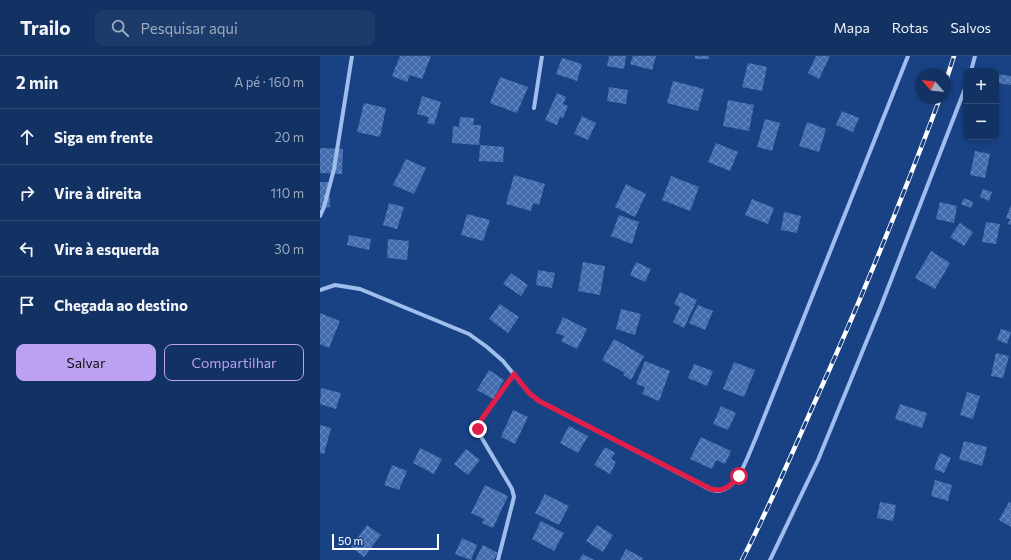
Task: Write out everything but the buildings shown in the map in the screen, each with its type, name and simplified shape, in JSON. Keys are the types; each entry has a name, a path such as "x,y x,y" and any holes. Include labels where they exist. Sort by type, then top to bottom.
{"street":[{"path":"320,216 324,207 334,169 352,56"},
{"path":"534,108 542,56"},
{"path":"320,290 335,285 360,289 469,334 488,347 503,360 529,393 539,401 700,484 717,491 732,485 739,476 755,440 908,56"},
{"path":"972,68 975,56"},
{"path":"770,560 818,460 881,306 963,94"},
{"path":"498,560 514,497 512,489 480,435 478,429 481,420 514,374"}],"railway":[{"path":"950,68 954,56"},
{"path":"742,560 779,484 847,330 895,215 938,104"}],"route":[{"path":"478,429 481,420 514,374 529,393 539,401 711,489 717,491 722,490 732,485 739,476"}]}
